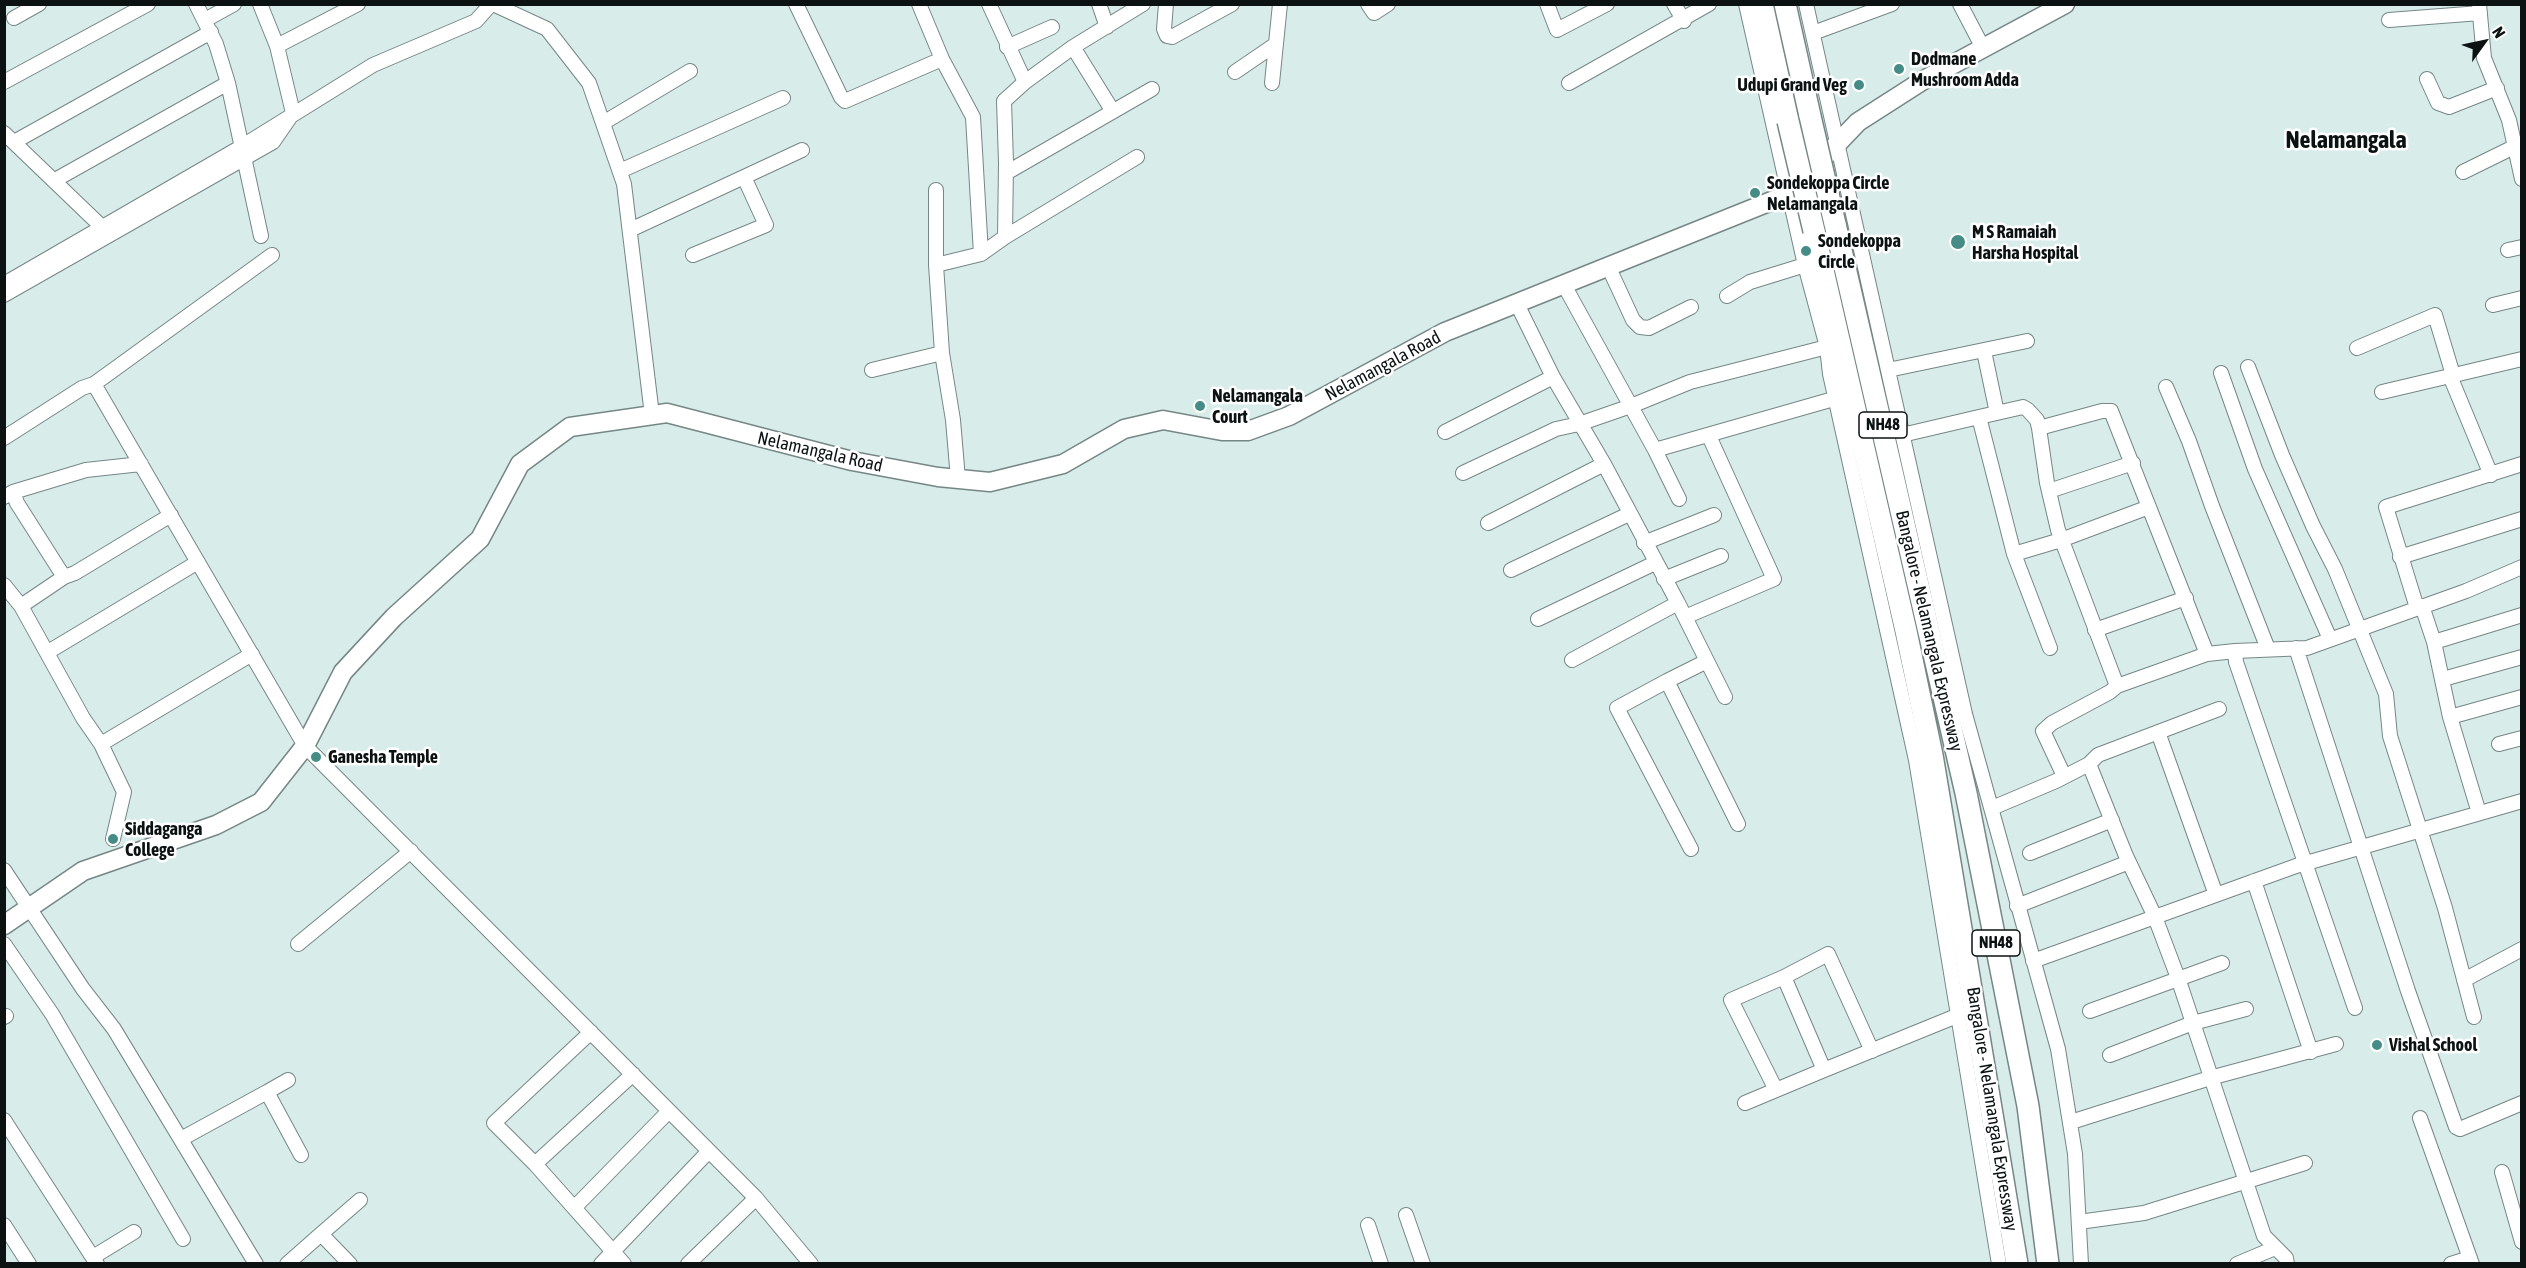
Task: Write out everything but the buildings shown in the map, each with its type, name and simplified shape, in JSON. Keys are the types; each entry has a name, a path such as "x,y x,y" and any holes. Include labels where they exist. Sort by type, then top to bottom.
{"highway":[{"name":"Bangalore - Nelamangala Expressway","path":"1762,4 1906,631 1932,755 2017,1263"},
{"name":"Bangalore - Nelamangala Expressway","path":"1785,4 1966,793 2028,1106 2048,1263"}],"main road":[{"path":"1789,194 1858,122 1922,81 2065,4"},
{"name":"Nelamangala Road","path":"4,925 83,871 216,825 261,802 305,746 343,672 394,617 480,539 520,464 570,427 667,413 852,461 958,479 990,482 1063,464 1124,429 1162,420 1222,430 1248,430 1289,416 1445,332 1789,194"}],"street":[{"path":"14,18 39,4"},
{"path":"4,82 148,4"},
{"path":"196,4 216,44 228,83 261,236"},
{"path":"102,227 9,138 208,26 234,4"},
{"path":"260,4 277,46 293,113"},
{"path":"277,46 358,4"},
{"path":"4,295 242,153 293,113 373,65 476,21 492,4 547,29 590,83 624,184 652,415"},
{"path":"796,4 841,97 845,100 942,58"},
{"path":"919,4 942,58 973,117 981,254"},
{"path":"989,4 1025,82"},
{"path":"1099,4 1107,27"},
{"path":"1005,237 1004,101 1025,82 1072,47 1143,4"},
{"path":"1166,4 1164,29 1167,36 1172,37 1232,4"},
{"path":"1272,83 1280,4"},
{"path":"1368,4 1374,13 1388,4"},
{"path":"1547,4 1557,30 1607,4"},
{"path":"1674,4 1684,21"},
{"path":"1569,83 1684,21 1709,4"},
{"path":"1746,4 1805,265 1827,347 1830,374 1916,760 2000,1263"},
{"path":"1806,4 1965,714 2058,1049 2071,1122 2081,1263"},
{"path":"1813,33 1892,4"},
{"path":"1960,4 1983,48"},
{"path":"2389,20 2480,9 2484,58 2518,144 2522,179"},
{"path":"1007,47 1052,27"},
{"path":"1235,72 1276,44"},
{"path":"1072,47 1112,110"},
{"path":"603,123 690,70"},
{"path":"2427,79 2438,103 2449,107 2497,88"},
{"path":"55,180 228,83"},
{"path":"1006,173 1152,89"},
{"path":"620,171 783,98"},
{"path":"2463,172 2518,144"},
{"path":"630,230 802,150"},
{"path":"4,284 102,227 242,153"},
{"path":"936,265 981,254 1005,237 1137,158"},
{"path":"693,255 766,225 744,177"},
{"path":"936,190 936,265 942,353 958,479"},
{"path":"4,438 82,388 94,384 272,255"},
{"path":"1726,296 1750,282 1805,265"},
{"path":"1609,268 1633,320 1640,327 1649,328 1690,307"},
{"path":"1564,285 1655,450 1679,499"},
{"path":"2493,305 2522,298"},
{"path":"1517,304 1553,377 1604,464 1644,543 1678,603 1725,697"},
{"path":"2357,348 2434,315 2452,375 2491,475"},
{"path":"1888,370 2027,341"},
{"path":"1463,472 1556,429 1580,424 1690,382 1827,347"},
{"path":"1984,351 1996,413"},
{"path":"872,370 942,353"},
{"path":"2382,392 2522,359"},
{"path":"2248,367 2282,455 2386,694 2390,736 2421,830 2474,1017"},
{"path":"2221,373 2255,469 2330,639"},
{"path":"1445,432 1553,377"},
{"path":"94,384 305,746 756,1198 811,1263"},
{"path":"2166,387 2189,441 2212,507 2268,649"},
{"path":"1655,450 1837,398"},
{"path":"1902,435 2023,407 2037,420 2049,491 2061,540 2116,686"},
{"path":"2039,428 2102,411 2111,411 2207,654"},
{"path":"1979,417 2014,554 2050,648"},
{"path":"1684,617 1774,579 1709,436"},
{"path":"2049,491 2133,463"},
{"path":"64,577 17,503 9,495 86,470 141,464"},
{"path":"1488,523 1604,464"},
{"path":"2479,813 2451,717 2434,642 2400,557 2386,507 2522,465"},
{"path":"2014,554 2061,540 2149,507"},
{"path":"1511,570 1629,514"},
{"path":"21,606 64,577 75,573 171,515"},
{"path":"1644,543 1714,515"},
{"path":"2400,557 2522,519"},
{"path":"1664,579 1721,556"},
{"path":"48,652 198,562"},
{"path":"1538,619 1655,563"},
{"path":"2064,777 2043,731 2052,723 2110,692 2116,686 2207,654 2307,648 2522,567"},
{"path":"4,585 21,606 48,652 83,718 101,744 124,792 112,839"},
{"path":"2096,630 2186,598"},
{"path":"1572,660 1678,603"},
{"path":"2434,642 2522,615"},
{"path":"2296,648 2408,991 2456,1126 2460,1129 2522,1103"},
{"path":"2235,651 2236,662 2355,1008"},
{"path":"101,744 252,654"},
{"path":"2443,679 2522,657"},
{"path":"1691,849 1617,708 1707,661"},
{"path":"1667,681 1738,824"},
{"path":"2451,717 2522,696"},
{"path":"1992,808 2064,777 2089,764 2098,755 2220,710"},
{"path":"2158,732 2216,895"},
{"path":"2499,744 2522,738"},
{"path":"2089,764 2129,862 2155,916 2178,978 2264,1236 2286,1258 2287,1263"},
{"path":"2033,960 2306,863 2522,801"},
{"path":"2030,852 2112,820"},
{"path":"298,944 411,851"},
{"path":"2017,906 2129,862"},
{"path":"4,870 83,989 114,1029 256,1263"},
{"path":"2254,881 2311,1052"},
{"path":"4,944 52,1014 183,1239"},
{"path":"2464,980 2522,949"},
{"path":"1776,1090 1731,1000 1784,977 1828,954 1872,1050"},
{"path":"2090,1011 2222,963"},
{"path":"1784,977 1824,1070"},
{"path":"2110,1055 2193,1023 2246,1009"},
{"path":"1745,1103 1959,1015"},
{"path":"591,1032 494,1123 535,1164 624,1263"},
{"path":"2071,1122 2210,1078 2336,1044"},
{"path":"535,1164 633,1074"},
{"path":"181,1139 288,1080"},
{"path":"267,1092 301,1155"},
{"path":"574,1208 669,1111"},
{"path":"2421,1118 2471,1261 2451,1263"},
{"path":"4,1119 95,1260 134,1232"},
{"path":"601,1263 709,1151"},
{"path":"2079,1222 2144,1213 2305,1163"},
{"path":"2502,1172 2522,1242"},
{"path":"688,1263 756,1198"},
{"path":"287,1263 360,1200"},
{"path":"1406,1215 1423,1263"},
{"path":"4,1225 9,1243 29,1263"},
{"path":"1368,1225 1381,1263"},
{"path":"321,1234 350,1263"},
{"path":"2237,1263 2275,1248"}],"place":[{"name":"Dodmane Mushroom Adda","path":"1899,69"},
{"name":"Udupi Grand Veg","path":"1859,85"},
{"name":"Sondekoppa Circle Nelamangala","path":"1755,193"},
{"name":"M S Ramaiah Harsha Hospital","path":"1958,242"},
{"name":"Sondekoppa Circle","path":"1806,251"},
{"name":"Nelamangala Court","path":"1200,406"},
{"name":"Ganesha Temple","path":"316,757"},
{"name":"Siddaganga College","path":"113,839"},
{"name":"Vishal School","path":"2377,1045"}],"district":[{"name":"Nelamangala","path":"2346,140"}]}
